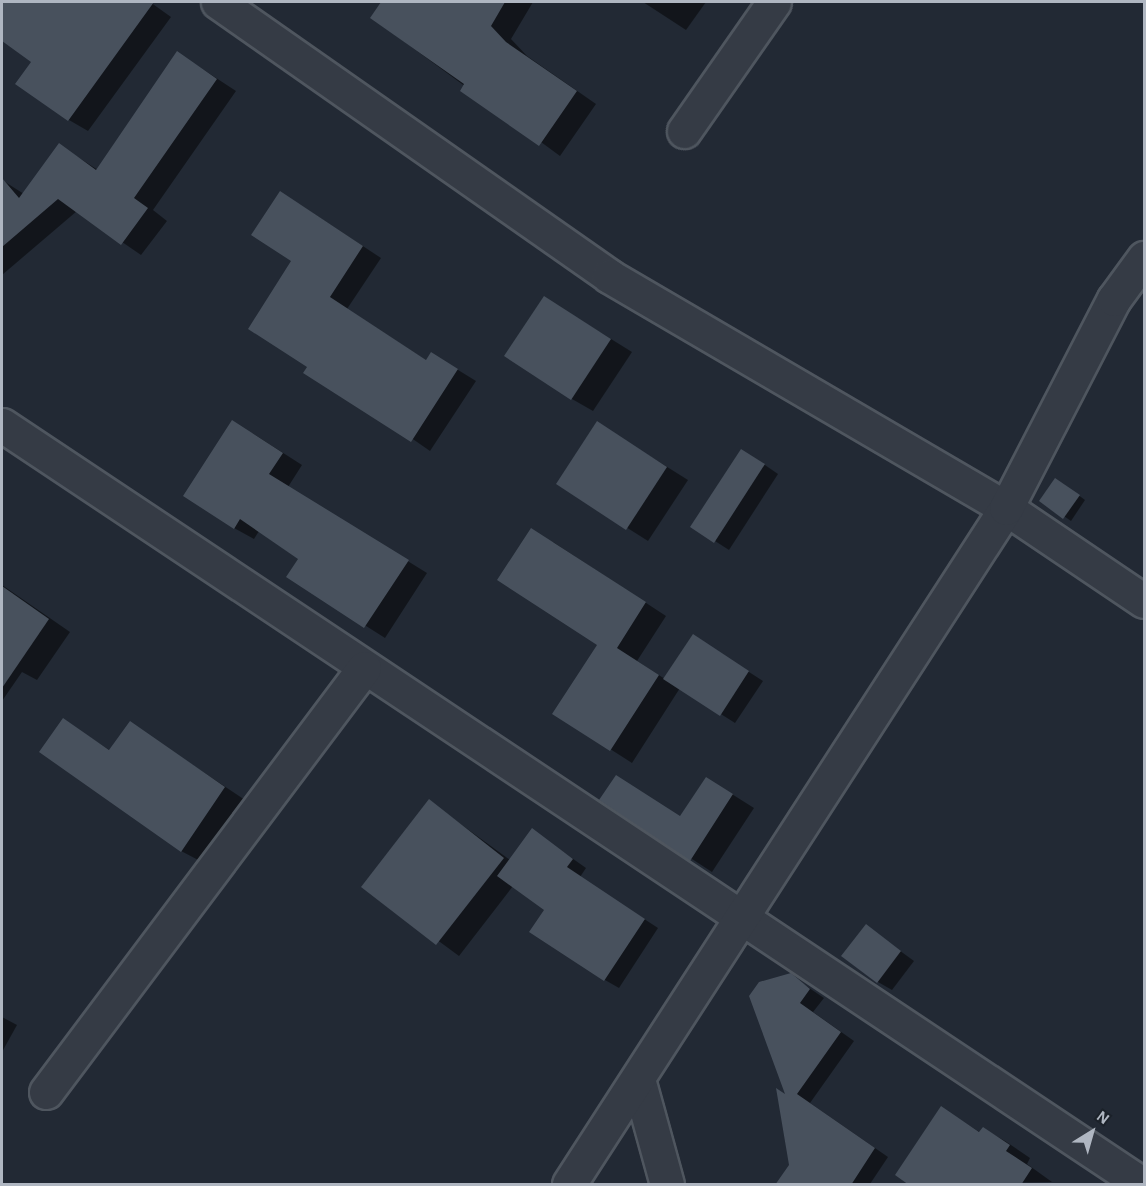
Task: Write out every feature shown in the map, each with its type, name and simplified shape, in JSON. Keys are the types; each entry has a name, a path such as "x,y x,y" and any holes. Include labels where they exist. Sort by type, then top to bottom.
{"street":[{"path":"684,131 774,2"},
{"path":"230,5 609,276 1006,508 1144,601"},
{"path":"570,1185 1006,508 1114,299 1144,258"},
{"path":"2,426 1142,1185"},
{"path":"46,1092 364,668"},
{"path":"638,1079 667,1185"}],"building":[{"path":"2,2 154,2 68,121 15,84 31,62 2,41"},
{"path":"381,2 505,2 491,26 506,42 577,91 539,146 460,91 464,84 370,18"},
{"path":"177,51 217,79 134,198 148,208 121,245 58,199 2,247 2,178 19,198 59,143 96,170"},
{"path":"280,191 363,246 330,297 426,360 431,352 458,369 411,442 303,373 307,367 248,329 291,261 251,235"},
{"path":"544,296 611,339 571,400 504,356"},
{"path":"232,420 283,453 269,474 409,560 364,628 286,577 298,559 240,519 234,529 183,496"},
{"path":"597,421 667,467 626,530 556,484"},
{"path":"741,449 765,464 714,543 690,527"},
{"path":"1055,478 1080,495 1063,519 1039,501"},
{"path":"531,528 646,602 617,648 659,675 610,751 552,714 597,645 497,580"},
{"path":"2,586 49,619 2,688"},
{"path":"693,634 749,671 720,716 663,679"},
{"path":"63,718 109,750 130,721 225,787 181,852 39,752"},
{"path":"616,775 680,816 706,777 733,794 690,861 599,800"},
{"path":"429,799 504,858 436,945 361,887"},
{"path":"532,828 573,859 567,867 645,919 604,981 529,932 544,910 497,876"},
{"path":"866,924 901,951 877,983 841,956"},
{"path":"791,973 810,989 800,1003 841,1032 797,1094 875,1148 851,1185 775,1185 789,1165 776,1088 785,1094 749,996 759,982"},
{"path":"941,1106 979,1132 983,1127 1010,1145 1006,1151 1032,1168 1021,1185 909,1185 895,1175"}]}
